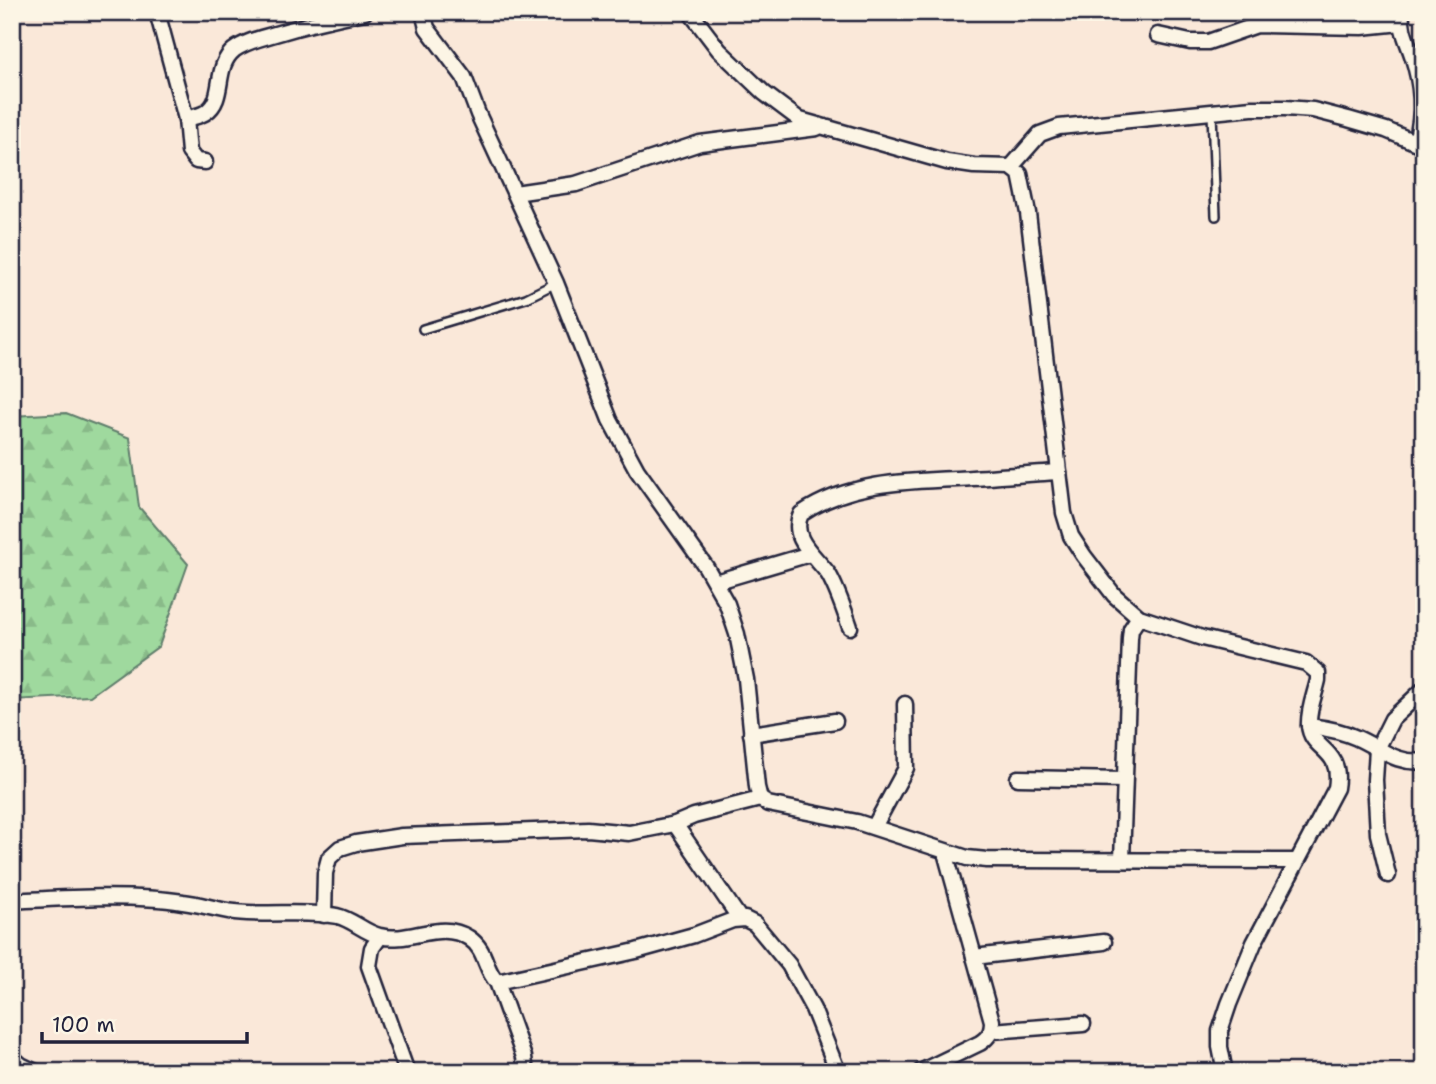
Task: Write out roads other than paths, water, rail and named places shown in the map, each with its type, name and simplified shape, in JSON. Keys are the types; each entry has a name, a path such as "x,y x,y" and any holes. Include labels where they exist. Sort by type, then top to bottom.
{"street":[{"path":"157,12 186,119 191,158 205,162"},
{"path":"186,119 202,115 213,106 222,66 235,49 250,41 304,24 365,12"},
{"path":"423,12 427,27 464,77 478,114 556,283 610,419 637,470 715,582 727,604 747,679 760,799"},
{"path":"690,12 719,50 764,93 800,120 820,128 947,162 1011,167 1020,174 1026,200 1064,513 1071,536 1114,595 1139,617 1202,638 1311,666 1318,673 1309,726 1314,739 1331,756 1339,772 1336,788 1254,943 1229,1004 1220,1031 1225,1072"},
{"path":"1011,167 1034,139 1048,129 1212,112 1285,108 1313,110 1386,130 1420,144 1422,100 1402,18 1362,27 1257,25 1208,42 1190,42 1158,35"},
{"path":"515,193 576,184 700,144 820,128"},
{"path":"850,626 830,577 810,554 798,528 801,514 870,486 902,481 1059,472"},
{"path":"715,582 810,554"},
{"path":"1122,860 1130,638 1131,629 1139,617"},
{"path":"1388,875 1378,834 1375,780 1377,749 1392,719 1424,689"},
{"path":"874,827 906,768 905,704"},
{"path":"751,734 835,721"},
{"path":"1309,726 1357,738 1396,759 1424,761"},
{"path":"1018,778 1124,780"},
{"path":"324,915 325,873 329,858 340,848 356,843 402,836 588,829 629,833 675,824 694,816 760,799 768,804 874,827 967,858 1296,861"},
{"path":"675,824 740,919"},
{"path":"920,1072 943,1067 987,1038 992,1031 992,1021 945,852"},
{"path":"12,901 140,899 184,902 236,912 338,916 380,937 434,930 452,931 467,937 479,947 486,958 524,1057 526,1072"},
{"path":"497,982 636,951 745,919 755,924 789,965 813,1009 838,1072"},
{"path":"380,937 372,948 369,966 408,1072"},
{"path":"974,957 1104,942"},
{"path":"992,1031 1083,1024"},
{"path":"12,1057 36,1072"}],"lane":[{"path":"1212,112 1216,216"},
{"path":"423,329 526,299 556,283"}]}
